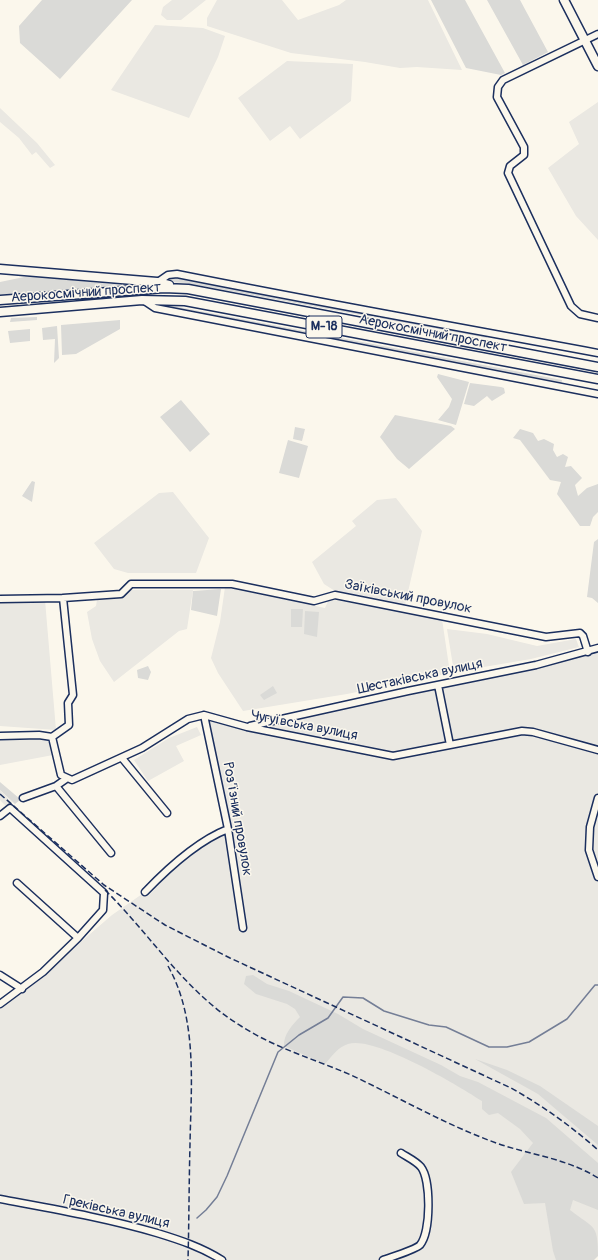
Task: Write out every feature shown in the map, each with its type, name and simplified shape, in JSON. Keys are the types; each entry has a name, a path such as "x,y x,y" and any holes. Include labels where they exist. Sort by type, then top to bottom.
{"main road":[{"path":"564,0 598,66"},
{"path":"0,269 157,282 188,289"},
{"path":"117,279 126,286 120,292"},
{"name":"Аерокосмічний проспект","path":"0,300 149,289 188,289 598,367"},
{"name":"Аерокосмічний проспект","path":"0,312 142,300 185,301 598,379"}],"street":[{"path":"598,34 503,80 498,87 497,97 524,147 524,155 510,166 508,173 571,306 580,314 598,318"},
{"path":"149,289 168,275 177,274 338,306 448,324 598,353"},
{"path":"142,300 155,308 598,394"},
{"name":"Заїківський провулок","path":"0,599 63,598 121,594 131,584 232,584 314,601 335,595 546,637 580,633 583,636 588,652"},
{"path":"0,736 40,734 52,737 69,725 68,704 73,695 63,598"},
{"name":"Шестаківська вулиця","path":"247,727 536,665 588,652 598,648"},
{"path":"438,685 450,745"},
{"path":"52,737 58,769 61,775 66,779 72,780 142,748 188,719 204,715"},
{"name":"Чугуївська вулиця","path":"204,715 247,727 393,756 522,731 534,732 598,750"},
{"name":"Роз’їзний провулок","path":"204,715 228,829 243,928"},
{"path":"122,758 167,812"},
{"path":"23,798 56,786 66,779"},
{"path":"56,786 111,853"},
{"path":"598,798 590,827 589,850 598,877"},
{"path":"0,816 10,808 104,893 103,910 78,938 22,989 0,1004"},
{"path":"145,892 158,878 211,836 228,829"},
{"path":"17,884 78,938"},
{"path":"0,975 22,989"},
{"path":"383,1260 419,1246 424,1237 427,1221 428,1204 426,1176 421,1166 401,1153"},
{"name":"Греківська вулиця","path":"0,1199 128,1225 207,1250 222,1260"}],"shaded area":[{"path":"42,0 132,0 60,79 20,43 19,26"},
{"path":"172,0 206,0 181,20 167,20 161,15 163,7"},
{"path":"217,0 282,0 298,20 339,5 346,0 428,0 462,70 417,67 400,68 291,53 207,26 207,18"},
{"path":"431,0 465,0 505,73 501,75 466,68"},
{"path":"487,0 520,0 548,52 523,65"},
{"path":"155,25 203,28 225,36 218,57 189,118 111,90"},
{"path":"287,61 353,64 351,101 300,139 290,126 270,141 238,98"},
{"path":"598,102 598,240 576,216 548,168 579,144 569,122"},
{"path":"0,108 37,143 55,165 50,168 36,152 32,155 19,138 0,122"},
{"path":"29,276 123,286 0,295 0,282"},
{"path":"179,277 486,336 487,338 186,283 166,282 166,280"},
{"path":"168,305 562,380 561,385 163,307"},
{"path":"37,317 37,320 10,322 11,318"},
{"path":"120,320 120,329 76,354 62,355 61,325"},
{"path":"57,326 59,358 54,363 55,339 43,340 42,328"},
{"path":"30,329 30,341 10,343 8,331"},
{"path":"438,374 469,382 456,425 438,420 449,407 452,399 437,377"},
{"path":"470,383 501,387 504,388 505,393 492,401 487,396 474,406 464,404"},
{"path":"181,400 210,434 190,452 160,417"},
{"path":"395,415 451,426 455,429 409,469 397,459 380,437"},
{"path":"295,427 305,429 302,441 293,439"},
{"path":"520,429 533,433 538,441 544,439 554,444 553,450 557,457 563,454 568,457 565,467 571,466 582,478 575,485 578,496 587,488 598,484 598,512 593,517 590,526 580,526 557,494 561,482 550,480 520,440 513,438"},
{"path":"288,440 308,446 299,478 279,473"},
{"path":"32,481 35,482 32,502 22,496"},
{"path":"173,492 209,538 196,573 128,573 114,569 94,543 159,493"},
{"path":"396,498 422,531 405,605 335,591 324,584 312,562 356,526 352,521 377,500"},
{"path":"598,539 598,603 592,598 587,597 594,542"},
{"path":"225,587 325,608 329,599 442,619 450,673 347,694 243,711 218,673 211,658 220,622"},
{"path":"221,589 217,616 191,610 193,591"},
{"path":"131,590 193,590 187,629 179,631 114,682 100,661 92,639 87,612 96,606 97,600 121,598"},
{"path":"45,600 56,730 0,726 0,602"},
{"path":"291,609 303,609 302,627 291,627"},
{"path":"305,611 319,612 317,637 304,634"},
{"path":"447,629 487,634 537,646 576,639 579,647 531,659 454,672"},
{"path":"598,651 598,1254 588,1260 0,1260 0,1005 24,991 112,915 145,892 203,842 228,829 207,719 249,731 407,694 572,659"},
{"path":"148,666 151,672 148,680 138,678 137,670"},
{"path":"273,686 277,693 264,700 260,695"},
{"path":"197,727 201,735 176,746 184,761 148,781 134,760 169,738"},
{"path":"44,736 50,739 53,755 0,765 0,737"},
{"path":"0,782 20,800 15,804 0,790"},
{"path":"0,790 12,802 7,807 0,800"},
{"path":"253,975 267,984 289,991 338,1014 363,1029 441,1065 460,1076 478,1082 546,1118 598,1163 598,1210 573,1200 570,1210 593,1228 597,1238 598,1256 594,1260 556,1260 553,1251 545,1203 524,1204 511,1172 533,1143 520,1129 498,1113 489,1115 482,1109 482,1101 455,1084 396,1054 377,1047 360,1043 344,1045 325,1064 284,1046 287,1034 300,1017 295,1009 287,1004 256,994 244,984 246,976"},
{"path":"475,1059 507,1070 540,1086 598,1126 598,1145 538,1094"}],"waterway":[{"path":"197,1218 217,1197 278,1052 299,1035 328,1018 343,997 363,998 384,1011 429,1025 446,1027 489,1047 507,1047 529,1042 567,1019 595,985 598,985"}],"railway":[{"path":"0,794 104,885 165,925 230,958 511,1088 556,1117 598,1150"},
{"path":"105,890 122,907 185,980 221,1012 254,1034 281,1047 351,1075 480,1137 511,1148 575,1166 598,1178"},
{"path":"168,966 178,986 184,1008 191,1053 188,1260"}]}
